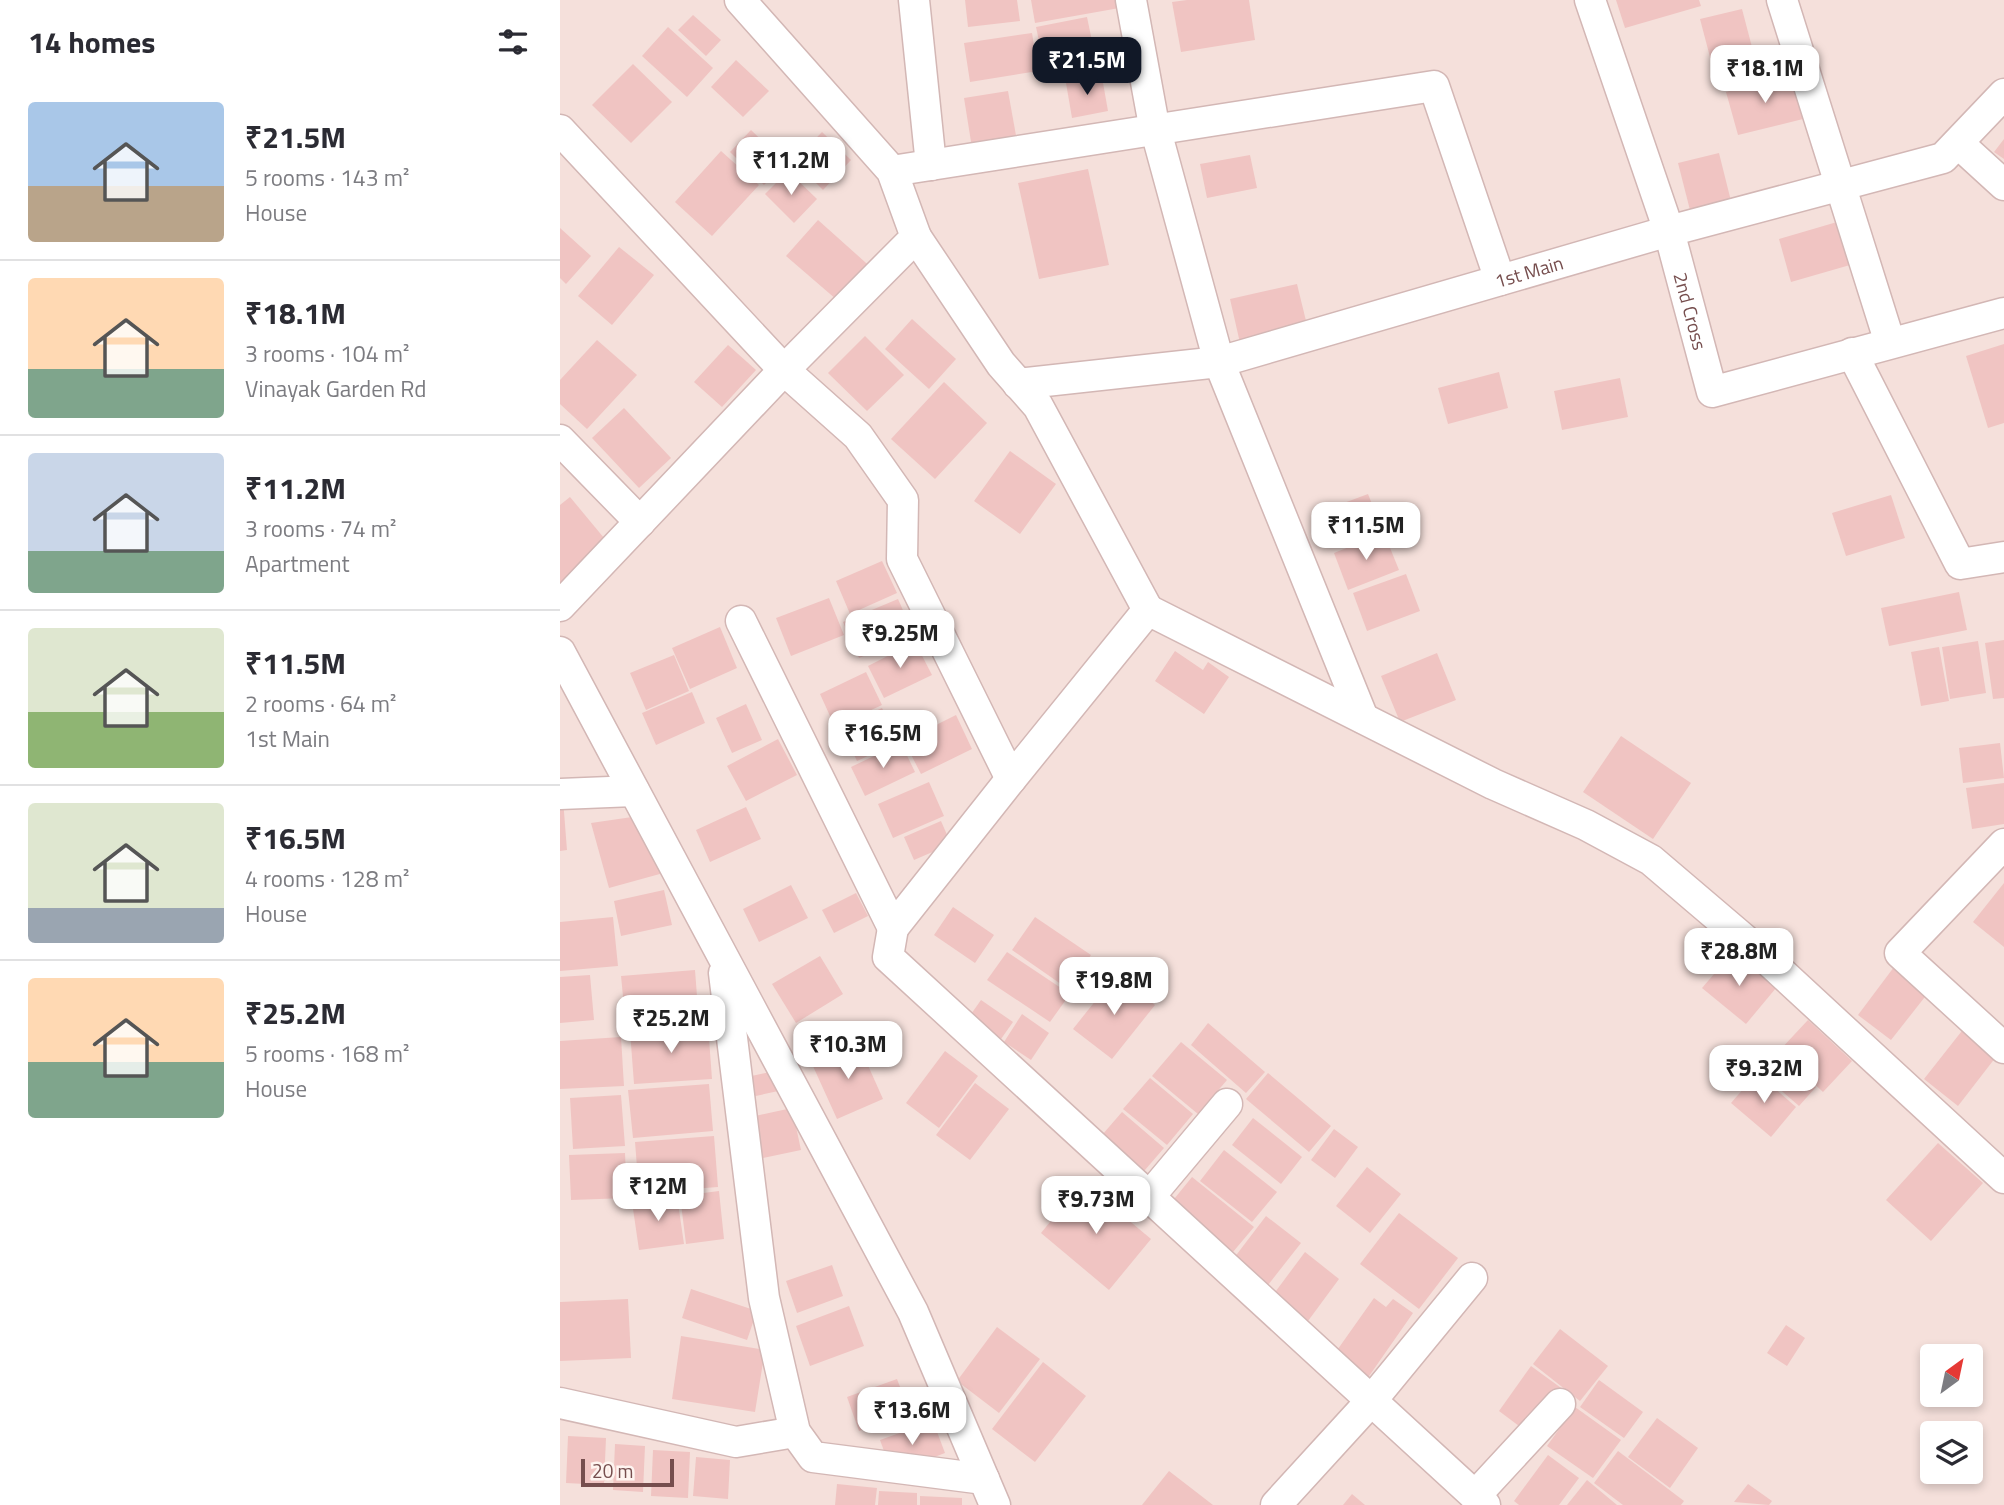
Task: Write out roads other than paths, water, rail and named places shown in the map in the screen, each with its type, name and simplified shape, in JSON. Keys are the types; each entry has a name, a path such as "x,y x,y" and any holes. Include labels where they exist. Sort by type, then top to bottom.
{"street":[{"path":"740,0 892,171 916,237 1001,364 1038,406 1148,610 1493,784 1586,825 1651,860 1759,952 2004,1178"},
{"path":"914,0 931,165"},
{"path":"1131,0 1156,130 1219,362 1363,718"},
{"name":"2nd Cross","path":"1590,0 1669,231 1712,392 1852,353"},
{"path":"1782,0 1890,343"},
{"path":"892,171 1434,86 1500,280"},
{"name":"1st Main","path":"1018,384 1219,362 1669,231 1943,158 2004,94"},
{"path":"560,130 784,370 858,436 903,500 902,559 1011,779"},
{"path":"1958,142 2004,185"},
{"path":"560,606 784,370 916,237"},
{"path":"2004,313 1852,353 1960,564 2004,557"},
{"path":"560,440 640,522"},
{"path":"1148,610 893,928 888,957 1480,1500 1560,1404"},
{"path":"741,621 893,928"},
{"path":"560,652 913,1312 990,1492"},
{"path":"560,794 634,791"},
{"path":"2004,844 1900,953 2004,1048"},
{"path":"722,956 764,1298 794,1432 813,1457 990,1492"},
{"path":"1149,1197 1227,1104"},
{"path":"1276,1505 1371,1401 1472,1278"},
{"path":"560,1403 736,1442 794,1432"}]}
